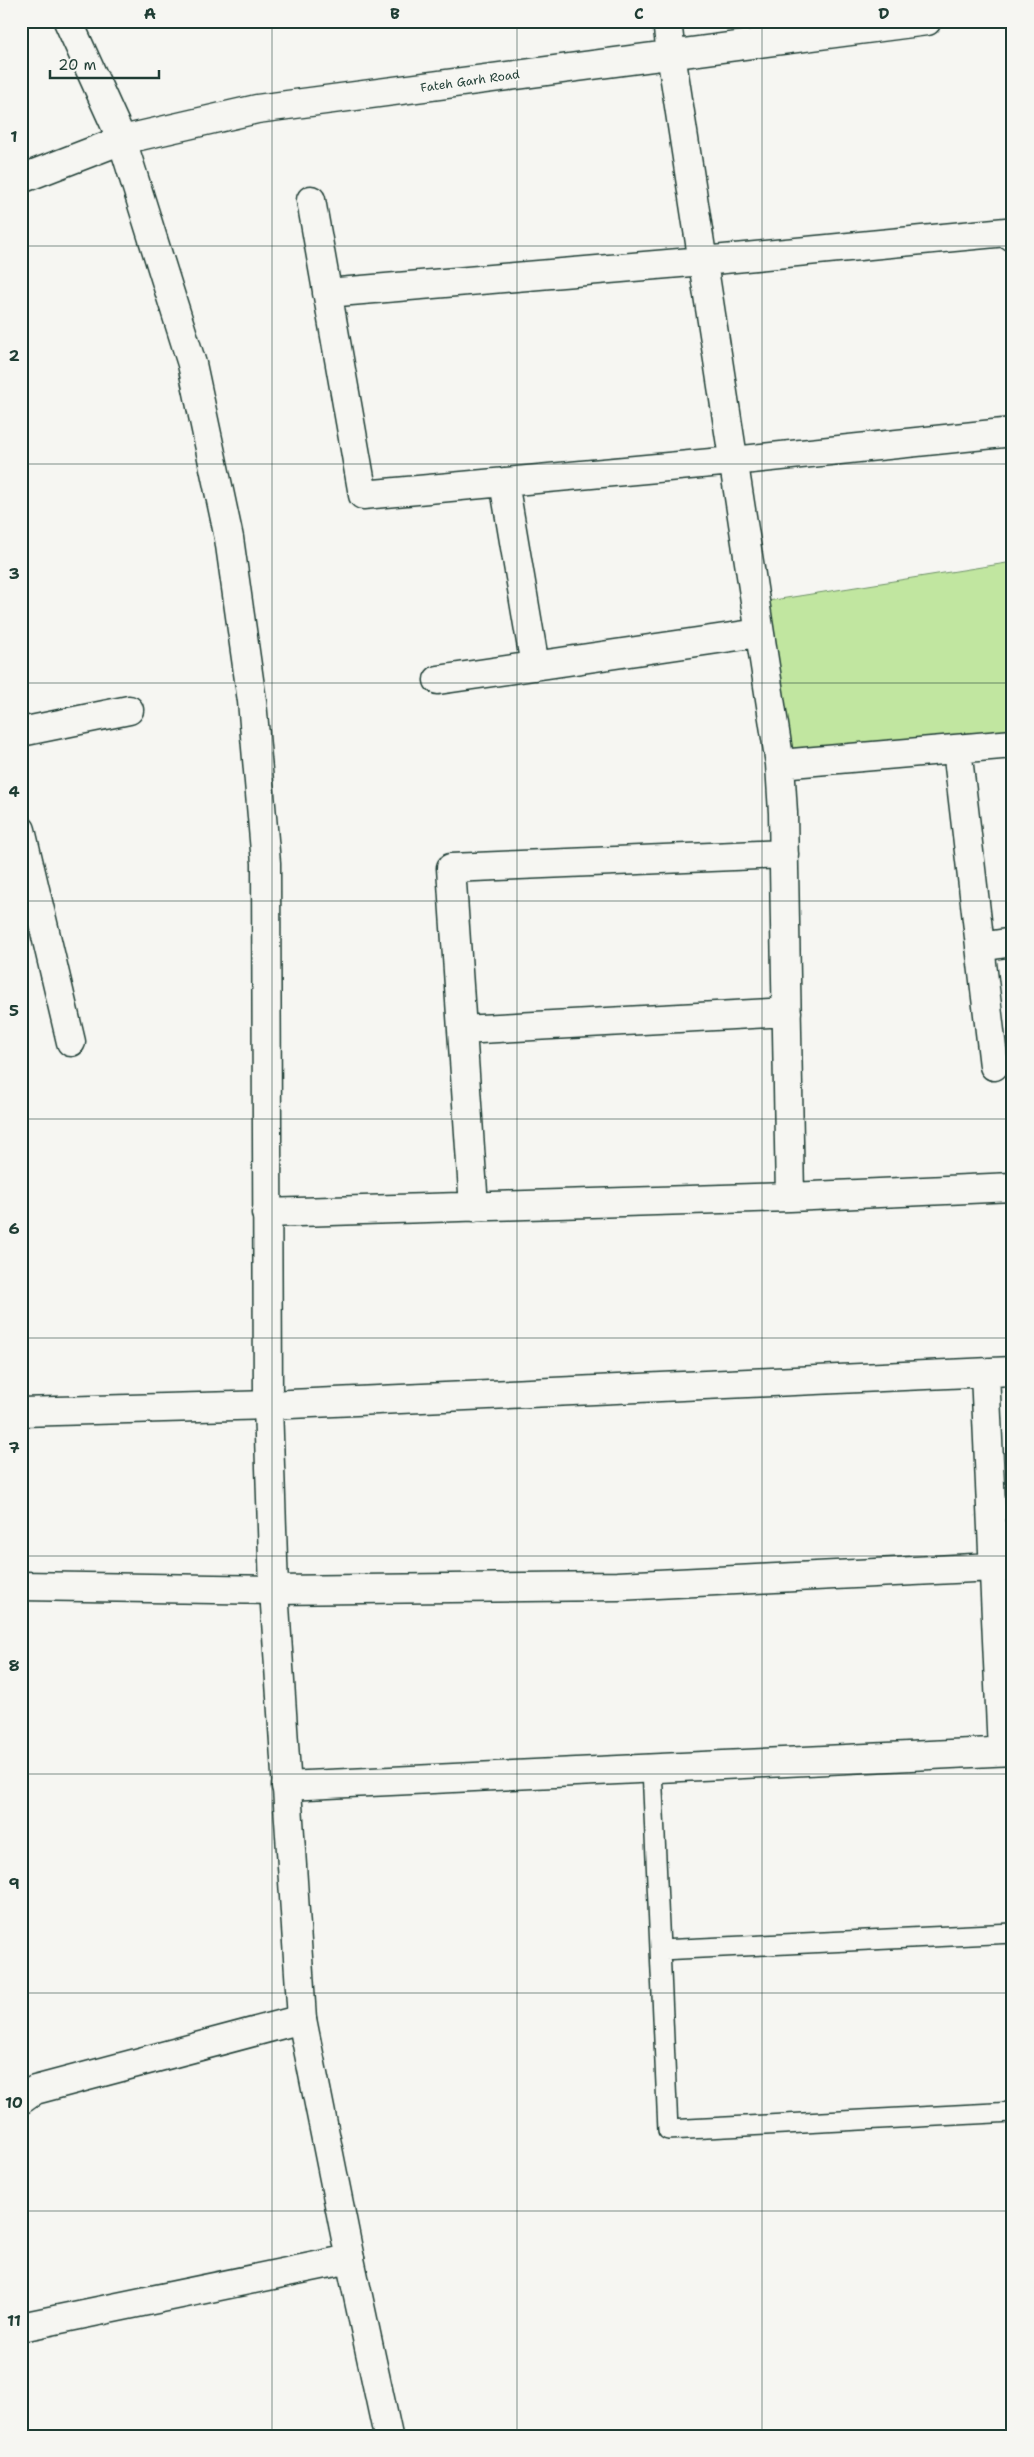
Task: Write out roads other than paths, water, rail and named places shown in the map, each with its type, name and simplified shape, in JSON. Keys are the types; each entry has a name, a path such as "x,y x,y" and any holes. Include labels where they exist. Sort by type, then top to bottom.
{"street":[{"path":"68,21 122,140 192,364 229,538 251,691 266,864 268,1405 274,1590 302,2019 388,2436"},
{"path":"666,21 780,764 784,854 790,1197"},
{"name":"Fateh Garh Road","path":"21,179 122,140 257,109 927,21"},
{"path":"312,200 363,494 733,461 1013,432"},
{"path":"328,293 703,261 1006,232 1013,237"},
{"path":"504,482 536,666"},
{"path":"438,680 760,634"},
{"path":"21,732 129,710"},
{"path":"780,764 1013,744"},
{"path":"957,749 994,1066"},
{"path":"21,830 71,1042"},
{"path":"474,1207 451,868 784,854"},
{"path":"980,947 1013,942"},
{"path":"462,1030 787,1012"},
{"path":"266,1213 790,1197 1013,1187"},
{"path":"21,1412 268,1405 1013,1371"},
{"path":"286,1786 1007,1751 1004,1567 985,1373"},
{"path":"21,1586 274,1590 618,1586 1004,1567"},
{"path":"21,2100 35,2090 302,2019"},
{"path":"21,2327 350,2259"}],"lane":[{"path":"652,1768 668,2130 1013,2112"},
{"path":"660,1950 1013,1933"}]}
